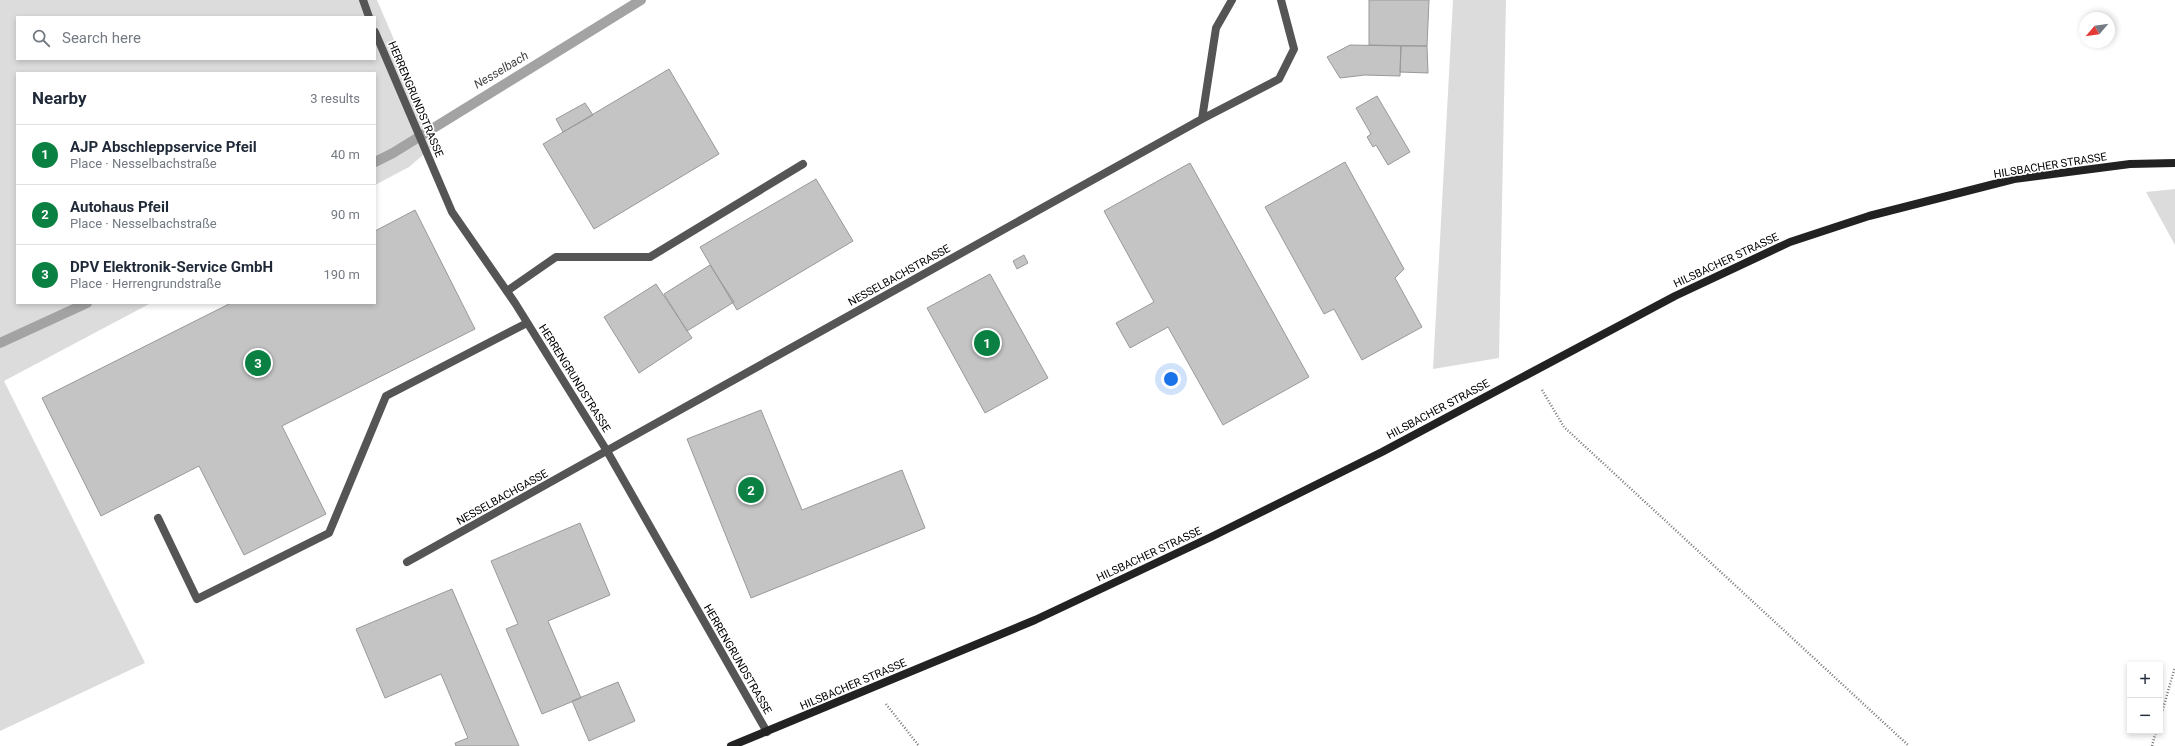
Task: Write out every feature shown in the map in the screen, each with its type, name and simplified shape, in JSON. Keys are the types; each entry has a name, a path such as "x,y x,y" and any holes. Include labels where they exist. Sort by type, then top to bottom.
{"main road":[{"name":"HILSBACHER STRASSE","path":"731,746 1035,620 1211,537 1382,452 1675,296 1775,249 1869,216 2014,179 2130,164 2175,163"}],"street":[{"path":"362,0 369,16"},
{"path":"1202,119 1216,28 1232,0"},
{"name":"NESSELBACHSTRASSE","path":"607,451 1202,119 1279,79 1294,49 1281,0"},
{"name":"HERRENGRUNDSTRASSE","path":"376,34 452,212 527,323 607,451 767,732"},
{"path":"506,291 556,258 650,257 802,164"},
{"path":"158,518 197,599 329,533 386,396 527,323"},
{"name":"NESSELBACHGASSE","path":"407,562 607,451"}],"path":[{"path":"1531,372 1564,427 1909,746"},
{"path":"2163,709 2175,667"},
{"path":"874,688 919,746"},
{"path":"2152,746 2155,734"}],"shaded area":[{"path":"0,0 377,0 438,142 409,167 376,184 376,72 16,72 16,304 149,304 4,381 145,663 0,731"},
{"path":"1453,0 1506,0 1499,358 1433,369"},
{"path":"2175,189 2175,245 2146,192"}],"building":[{"path":"1369,0 1429,0 1427,46 1369,45"},
{"path":"1350,45 1401,46 1400,76 1365,75 1340,78 1327,57"},
{"path":"1401,46 1427,46 1428,73 1400,72"},
{"path":"669,69 719,154 594,229 543,144"},
{"path":"1377,96 1410,152 1388,165 1376,145 1373,147 1367,137 1371,134 1356,108"},
{"path":"585,103 593,115 563,132 556,119"},
{"path":"1345,162 1404,269 1395,278 1422,327 1362,360 1334,309 1324,314 1265,207"},
{"path":"1190,163 1309,377 1223,425 1168,327 1130,348 1116,323 1154,302 1104,211"},
{"path":"816,179 853,241 737,310 700,247"},
{"path":"415,210 475,329 282,426 326,514 244,555 199,466 101,516 42,398 229,304 376,304 376,230"},
{"path":"1024,255 1028,263 1017,269 1013,261"},
{"path":"710,265 734,302 687,331 664,294"},
{"path":"990,274 1048,378 985,413 927,308"},
{"path":"656,284 692,338 639,373 604,317"},
{"path":"761,410 802,510 902,470 925,528 751,598 687,439"},
{"path":"580,523 610,595 548,621 581,698 542,714 506,629 518,624 491,561"},
{"path":"452,589 519,746 456,746 455,743 468,738 441,674 385,698 356,629"},
{"path":"618,682 635,721 589,741 572,701"}],"waterway":[{"name":"Nesselbach","path":"376,162 393,153 641,0"},
{"name":"Nesselbach","path":"0,343 85,304"}],"place":[{"name":"AJP Abschleppservice Pfeil","path":"987,343"},
{"name":"DPV Elektronik-Service GmbH","path":"258,363"},
{"name":"Autohaus Pfeil","path":"751,490"}]}
